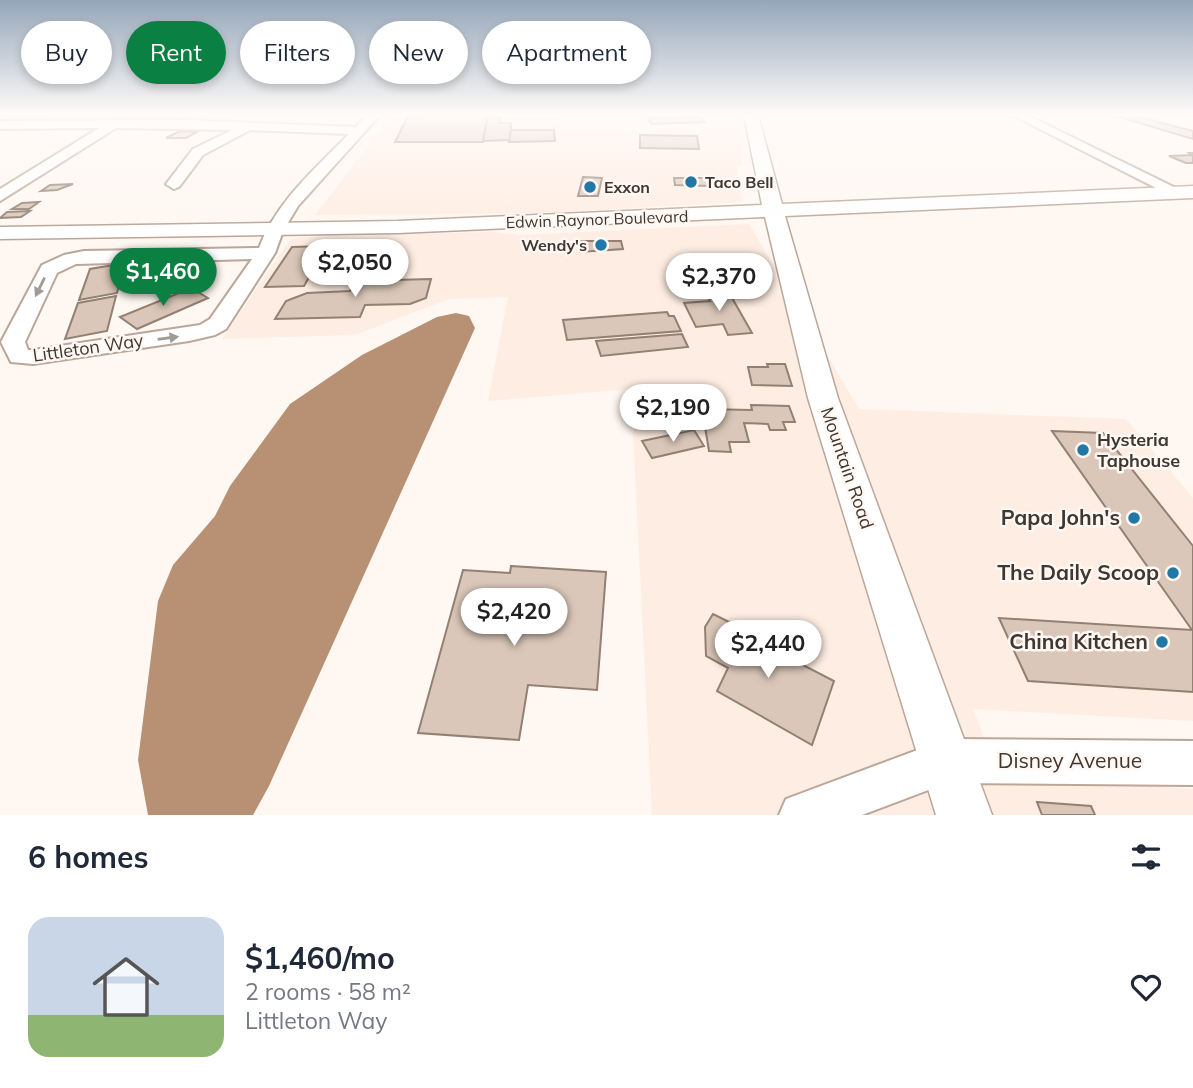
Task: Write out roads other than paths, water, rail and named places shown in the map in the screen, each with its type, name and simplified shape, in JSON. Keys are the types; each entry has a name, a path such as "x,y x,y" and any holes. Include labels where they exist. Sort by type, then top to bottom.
{"main road":[{"name":"Mountain Road","path":"758,153 823,398 964,815"},
{"name":"Edwin Raynor Boulevard","path":"0,233 274,231 775,212 1186,192"}],"street":[{"path":"0,196 67,153"},
{"path":"174,184 197,153"},
{"name":"Littleton Way","path":"266,253 84,257 60,262 49,269 13,342 16,351 19,357 33,357 208,330 218,324 266,253 274,231 291,204 338,153"},
{"path":"1101,153 1186,192"},
{"path":"802,815 947,761"},
{"name":"Disney Avenue","path":"947,761 1193,763"}],"place":[{"name":"Taco Bell","path":"691,182"},
{"name":"Exxon","path":"590,187"},
{"name":"Wendy's","path":"601,245"},
{"name":"Hysteria Taphouse","path":"1083,450"},
{"name":"Papa John's","path":"1134,518"},
{"name":"The Daily Scoop","path":"1173,573"},
{"name":"China Kitchen","path":"1162,642"}]}
